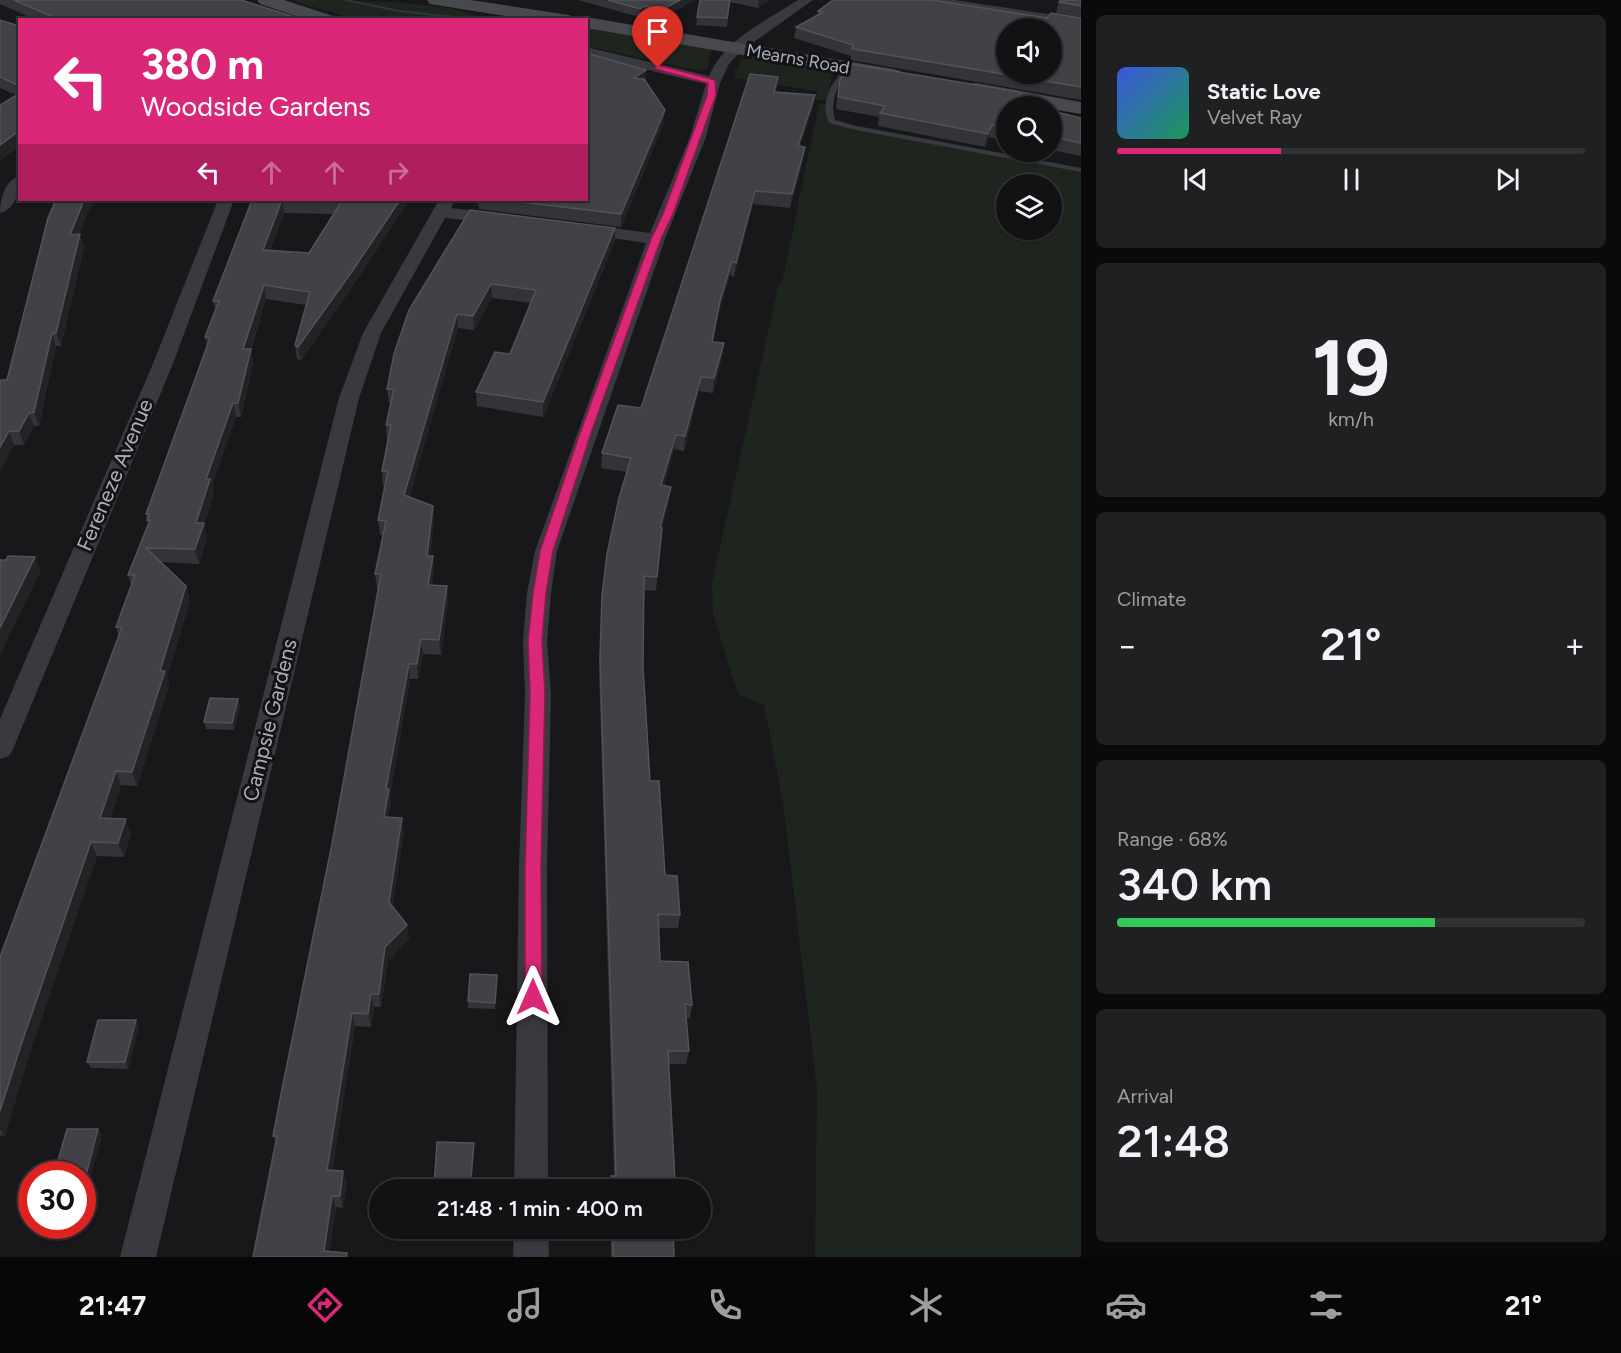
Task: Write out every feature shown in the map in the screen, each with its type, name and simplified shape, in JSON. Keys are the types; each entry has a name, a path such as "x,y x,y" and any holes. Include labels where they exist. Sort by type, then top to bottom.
{"street":[{"path":"266,0 321,18"},
{"path":"436,0 511,16 562,18 580,1"},
{"path":"531,1179 533,867 538,694 535,641 539,593 546,551 656,239 698,137 712,95 712,81 727,57 807,0"},
{"path":"929,0 1081,23"},
{"path":"1011,13 1023,0"},
{"name":"Mearns Road","path":"588,22 908,77"},
{"path":"588,51 712,81"},
{"path":"954,86 1081,108"},
{"path":"0,208 18,184"},
{"name":"Fereneze Avenue","path":"0,749 162,366 226,201"},
{"path":"443,206 521,221"},
{"name":"Campsie Gardens","path":"138,1257 349,398 372,333 443,206"},
{"path":"565,227 656,239"},
{"path":"531,1239 531,1257"}],"lane":[{"path":"849,68 830,94 828,103 832,121 856,128 1081,170"}],"shaded area":[{"path":"291,0 416,4 462,11 475,17 475,18 351,18"},
{"path":"588,28 711,49 708,66 705,69 695,70 588,46"},
{"path":"755,57 834,71 825,101 816,100 817,91 734,78 741,60"},
{"path":"819,104 829,104 834,123 996,154 996,162 1039,162 1081,170 1081,1257 815,1257 817,1089 783,802 764,705 738,694 713,614 712,583 779,283 782,283"}],"building":[{"path":"14,0 241,0 298,18 205,18 55,18"},
{"path":"608,0 680,0 662,10 645,6 640,9"},
{"path":"700,0 730,0 727,18 697,17"},
{"path":"833,0 932,0 1047,18 996,18 996,73 852,49 853,45 796,27 823,12 818,11"},
{"path":"1061,0 1081,0 1081,6 1059,2"},
{"path":"1051,13 1081,18 1081,87 1062,84 1062,18 1047,18"},
{"path":"0,20 18,24 18,85 0,77"},
{"path":"588,54 646,70 634,78 644,79 665,110 621,214 512,201 588,201"},
{"path":"850,64 1020,92 1019,96 996,96 996,126 992,125 988,134 880,113 885,106 838,97 840,80"},
{"path":"750,74 778,77 774,92 815,95 798,146 805,147 792,194 755,191 736,263 732,261 720,301 712,342 724,343 714,378 701,377 685,436 676,435 661,485 671,487 660,527 662,528 657,577 644,576 643,667 650,781 659,781 665,875 677,876 680,915 658,914 660,961 688,962 692,1005 685,1004 689,1051 668,1051 675,1179 611,1179 611,1176 616,1176 600,657 602,595 607,554 619,498 631,458 602,453 618,405 641,408"},
{"path":"18,94 18,132 0,145 0,105"},
{"path":"1062,113 1081,118 1081,143 1062,139"},
{"path":"56,201 84,201 70,235 80,234 56,333 52,333 34,412 29,413 19,431 9,431 0,447 0,382 7,380 48,218"},
{"path":"252,201 282,201 263,250 309,253 342,201 399,201 298,347 295,345 310,292 264,285 243,349 251,349 238,403 233,403 206,479 210,479 196,523 204,523 195,549 146,548 186,586 160,671 165,671 132,772 116,771 100,818 126,819 118,843 91,842 0,1111 0,957 122,627 116,627 135,575 128,575 150,520 147,520 149,514 146,514 210,338 205,337 219,301 213,301"},
{"path":"470,210 615,228 543,402 476,392 495,352 510,354 536,290 491,284 473,316 457,314 404,495 433,506 427,556 433,556 428,585 447,586 439,640 421,639 417,664 409,664 386,789 389,789 384,817 402,818 389,902 407,925 385,947 379,994 371,994 368,1014 352,1013 327,1170 343,1171 340,1196 332,1196 324,1251 347,1253 346,1257 253,1257 277,1136 273,1136 332,844 381,574 375,574 386,521 378,520 388,471 382,471 391,425 386,425 394,389 387,389 394,354 409,310"},
{"path":"8,556 35,557 0,628 0,560 6,560"},
{"path":"210,698 238,699 232,723 204,722"},
{"path":"470,974 497,975 495,1003 468,1001"},
{"path":"98,1020 136,1020 125,1062 87,1062"},
{"path":"67,1129 98,1129 90,1161 58,1161"},
{"path":"437,1142 474,1143 471,1179 435,1179"},
{"path":"612,1239 673,1239 674,1257 613,1257"}],"waterway":[{"path":"343,0 399,11 463,18"}],"route":[{"path":"533,997 533,867 538,694 535,641 539,593 546,551 656,239 698,137 712,95 712,81 658,68"}]}
